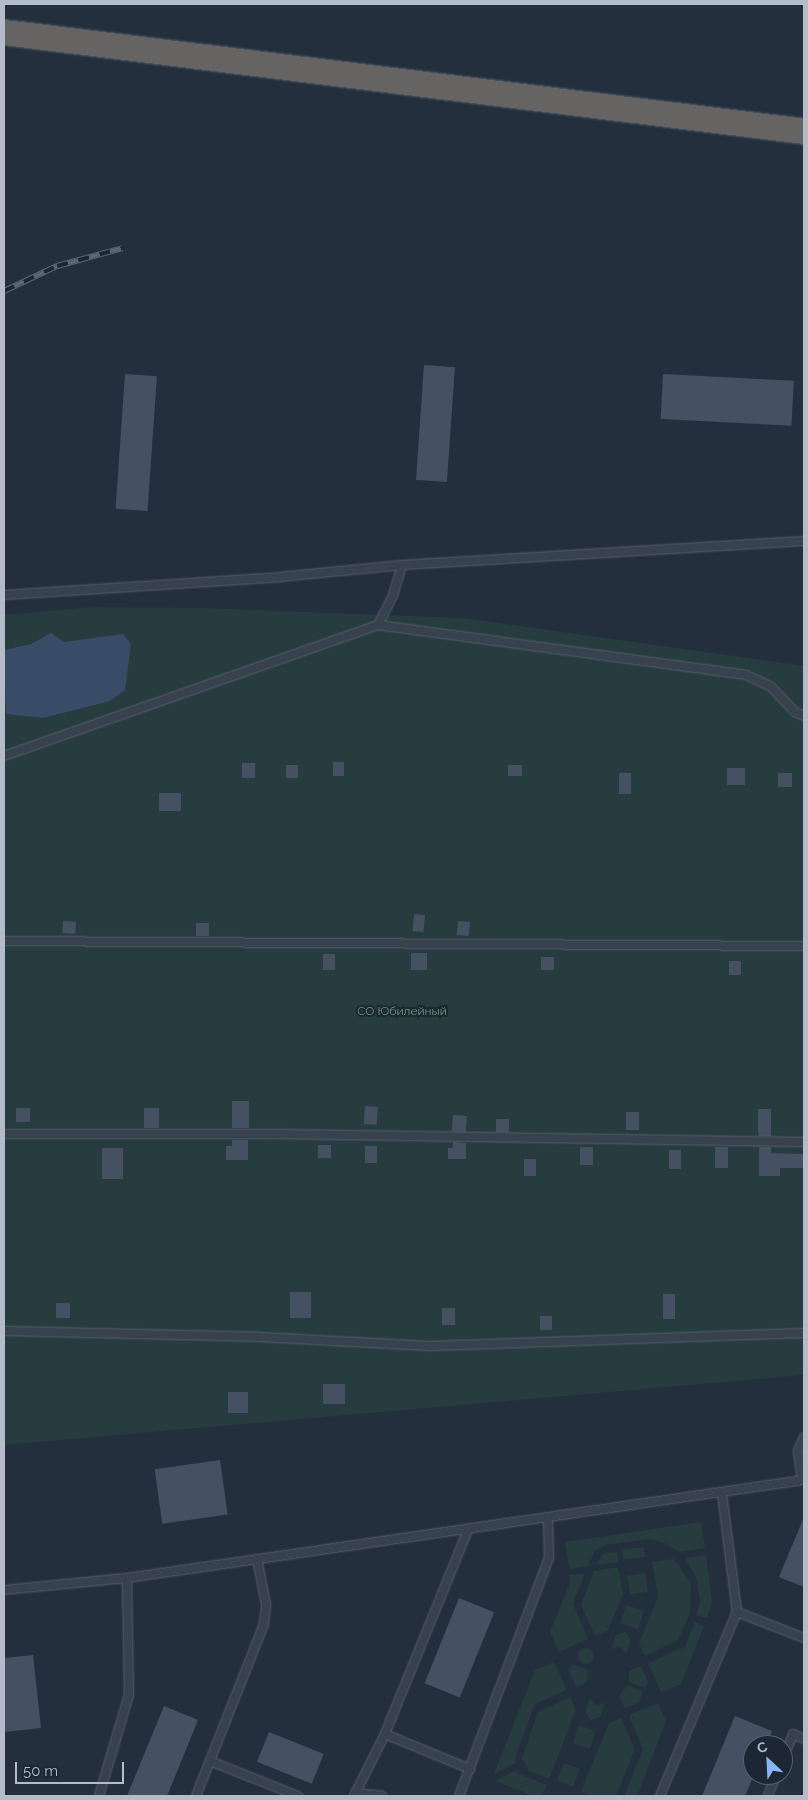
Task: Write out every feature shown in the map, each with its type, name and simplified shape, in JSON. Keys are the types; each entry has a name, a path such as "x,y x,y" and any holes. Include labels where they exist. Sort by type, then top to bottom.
{"highway":[{"path":"4,32 804,131"}],"lane":[{"path":"4,595 402,565 804,541"},
{"path":"378,625 393,595 402,565"},
{"path":"4,756 378,625 746,675 770,686 795,712 804,716"},
{"path":"4,941 804,946"},
{"path":"4,1134 275,1134 804,1142"},
{"path":"4,1331 259,1337 430,1346 804,1333"},
{"path":"4,1590 127,1578 722,1494 803,1480 798,1451 804,1437"},
{"path":"660,1796 737,1612 722,1494"},
{"path":"459,1796 549,1558 548,1518"},
{"path":"382,1796 354,1795 385,1734 468,1530"},
{"path":"196,1796 264,1624 266,1604 257,1559"},
{"path":"99,1796 129,1695 127,1578"},
{"path":"737,1612 804,1638"},
{"path":"385,1734 470,1769"},
{"path":"792,1735 804,1739"},
{"path":"210,1761 298,1796"}],"green space":[{"name":"СО Юбилейный","path":"90,607 205,608 463,618 804,666 804,1375 4,1445 4,615"},
{"path":"701,1522 705,1548 678,1552 665,1543 649,1539 606,1545 595,1551 587,1566 569,1569 565,1542"},
{"path":"644,1547 645,1557 623,1559 622,1549"},
{"path":"617,1552 618,1562 596,1565 604,1553"},
{"path":"706,1555 712,1602 707,1618 696,1615 700,1602 696,1577 685,1558"},
{"path":"674,1559 691,1583 690,1613 678,1640 645,1656 639,1643 658,1597 652,1562"},
{"path":"618,1567 623,1595 608,1630 595,1636 581,1605 594,1571"},
{"path":"585,1573 573,1604 588,1639 559,1652 550,1632 570,1583 569,1575"},
{"path":"645,1573 648,1592 630,1595 627,1576"},
{"path":"626,1605 644,1611 638,1629 620,1623"},
{"path":"695,1622 704,1626 681,1684 661,1692 648,1663 685,1647"},
{"path":"625,1632 631,1640 626,1654 620,1647 611,1649 616,1635"},
{"path":"583,1648 589,1648 594,1653 592,1662 583,1664 578,1659 578,1653"},
{"path":"554,1662 567,1690 535,1704 515,1757 516,1763 494,1774 535,1670"},
{"path":"572,1664 588,1670 587,1682 576,1687 569,1672"},
{"path":"641,1666 648,1681 645,1688 629,1682 629,1671"},
{"path":"628,1685 643,1692 639,1702 625,1709 619,1695"},
{"path":"570,1697 576,1710 549,1779 529,1771 522,1758 538,1712"},
{"path":"590,1698 596,1705 605,1703 600,1717 591,1720 585,1712"},
{"path":"658,1703 666,1721 637,1796 624,1796 643,1749 629,1715"},
{"path":"621,1718 635,1750 616,1795 592,1796 581,1792 609,1723"},
{"path":"579,1725 596,1731 590,1749 573,1743"},
{"path":"564,1763 580,1769 573,1787 557,1781"},
{"path":"516,1770 519,1774 547,1785 542,1796 534,1796 495,1781"}],"water":[{"path":"51,633 64,642 123,634 131,644 125,690 110,701 43,718 6,714 4,650 31,644"}],"building":[{"path":"424,365 455,367 447,482 416,480"},
{"path":"125,374 157,376 148,511 116,509"},
{"path":"663,374 794,381 791,426 661,419"},
{"path":"333,762 344,762 344,776 333,776"},
{"path":"242,763 255,763 255,778 242,778"},
{"path":"286,765 298,765 298,778 286,778"},
{"path":"508,765 522,765 522,776 508,776"},
{"path":"727,768 745,768 745,785 727,785"},
{"path":"619,773 631,773 631,794 619,794"},
{"path":"778,773 792,773 792,787 778,787"},
{"path":"159,793 181,793 181,811 159,811"},
{"path":"414,914 425,915 423,932 413,931"},
{"path":"63,921 76,922 75,934 62,933"},
{"path":"458,921 470,922 469,936 457,935"},
{"path":"196,923 209,923 209,936 196,936"},
{"path":"411,953 427,953 427,970 411,970"},
{"path":"323,954 335,954 335,970 323,970"},
{"path":"541,957 554,957 554,970 541,970"},
{"path":"729,961 741,961 741,975 729,975"},
{"path":"232,1101 249,1101 249,1128 232,1128"},
{"path":"365,1106 378,1107 377,1125 364,1124"},
{"path":"16,1108 30,1108 30,1122 16,1122"},
{"path":"144,1108 159,1108 159,1128 144,1128"},
{"path":"758,1109 771,1109 771,1136 759,1136"},
{"path":"626,1112 639,1112 639,1130 626,1130"},
{"path":"453,1115 467,1116 466,1132 452,1131"},
{"path":"496,1119 509,1119 509,1132 496,1132"},
{"path":"232,1140 248,1140 248,1160 226,1160 226,1146 232,1146"},
{"path":"453,1142 466,1143 466,1159 448,1159 448,1148 453,1148"},
{"path":"318,1145 331,1145 331,1158 318,1158"},
{"path":"365,1146 377,1146 377,1163 365,1163"},
{"path":"580,1147 593,1147 593,1165 580,1165"},
{"path":"715,1147 728,1147 728,1168 715,1168"},
{"path":"759,1147 771,1147 771,1153 804,1154 804,1168 780,1168 780,1176 759,1176"},
{"path":"102,1148 123,1148 123,1179 102,1179"},
{"path":"669,1150 681,1150 681,1169 669,1169"},
{"path":"524,1159 536,1159 536,1176 524,1176"},
{"path":"290,1292 311,1292 311,1318 290,1318"},
{"path":"663,1294 675,1294 675,1319 663,1319"},
{"path":"56,1303 70,1303 70,1318 56,1318"},
{"path":"442,1308 455,1308 455,1325 442,1325"},
{"path":"540,1316 552,1316 552,1330 540,1330"},
{"path":"323,1384 345,1384 345,1404 323,1404"},
{"path":"228,1392 248,1392 248,1413 228,1413"},
{"path":"220,1460 228,1514 162,1524 155,1469"},
{"path":"804,1517 804,1587 779,1577"},
{"path":"459,1598 494,1612 460,1698 425,1683"},
{"path":"33,1655 41,1728 4,1732 4,1658"},
{"path":"164,1706 198,1720 167,1796 127,1796"},
{"path":"735,1716 772,1731 770,1735 743,1735 743,1785 750,1785 745,1796 702,1796"},
{"path":"269,1732 324,1754 312,1784 257,1762"}],"railway":[{"path":"4,291 57,266 123,248"}]}
